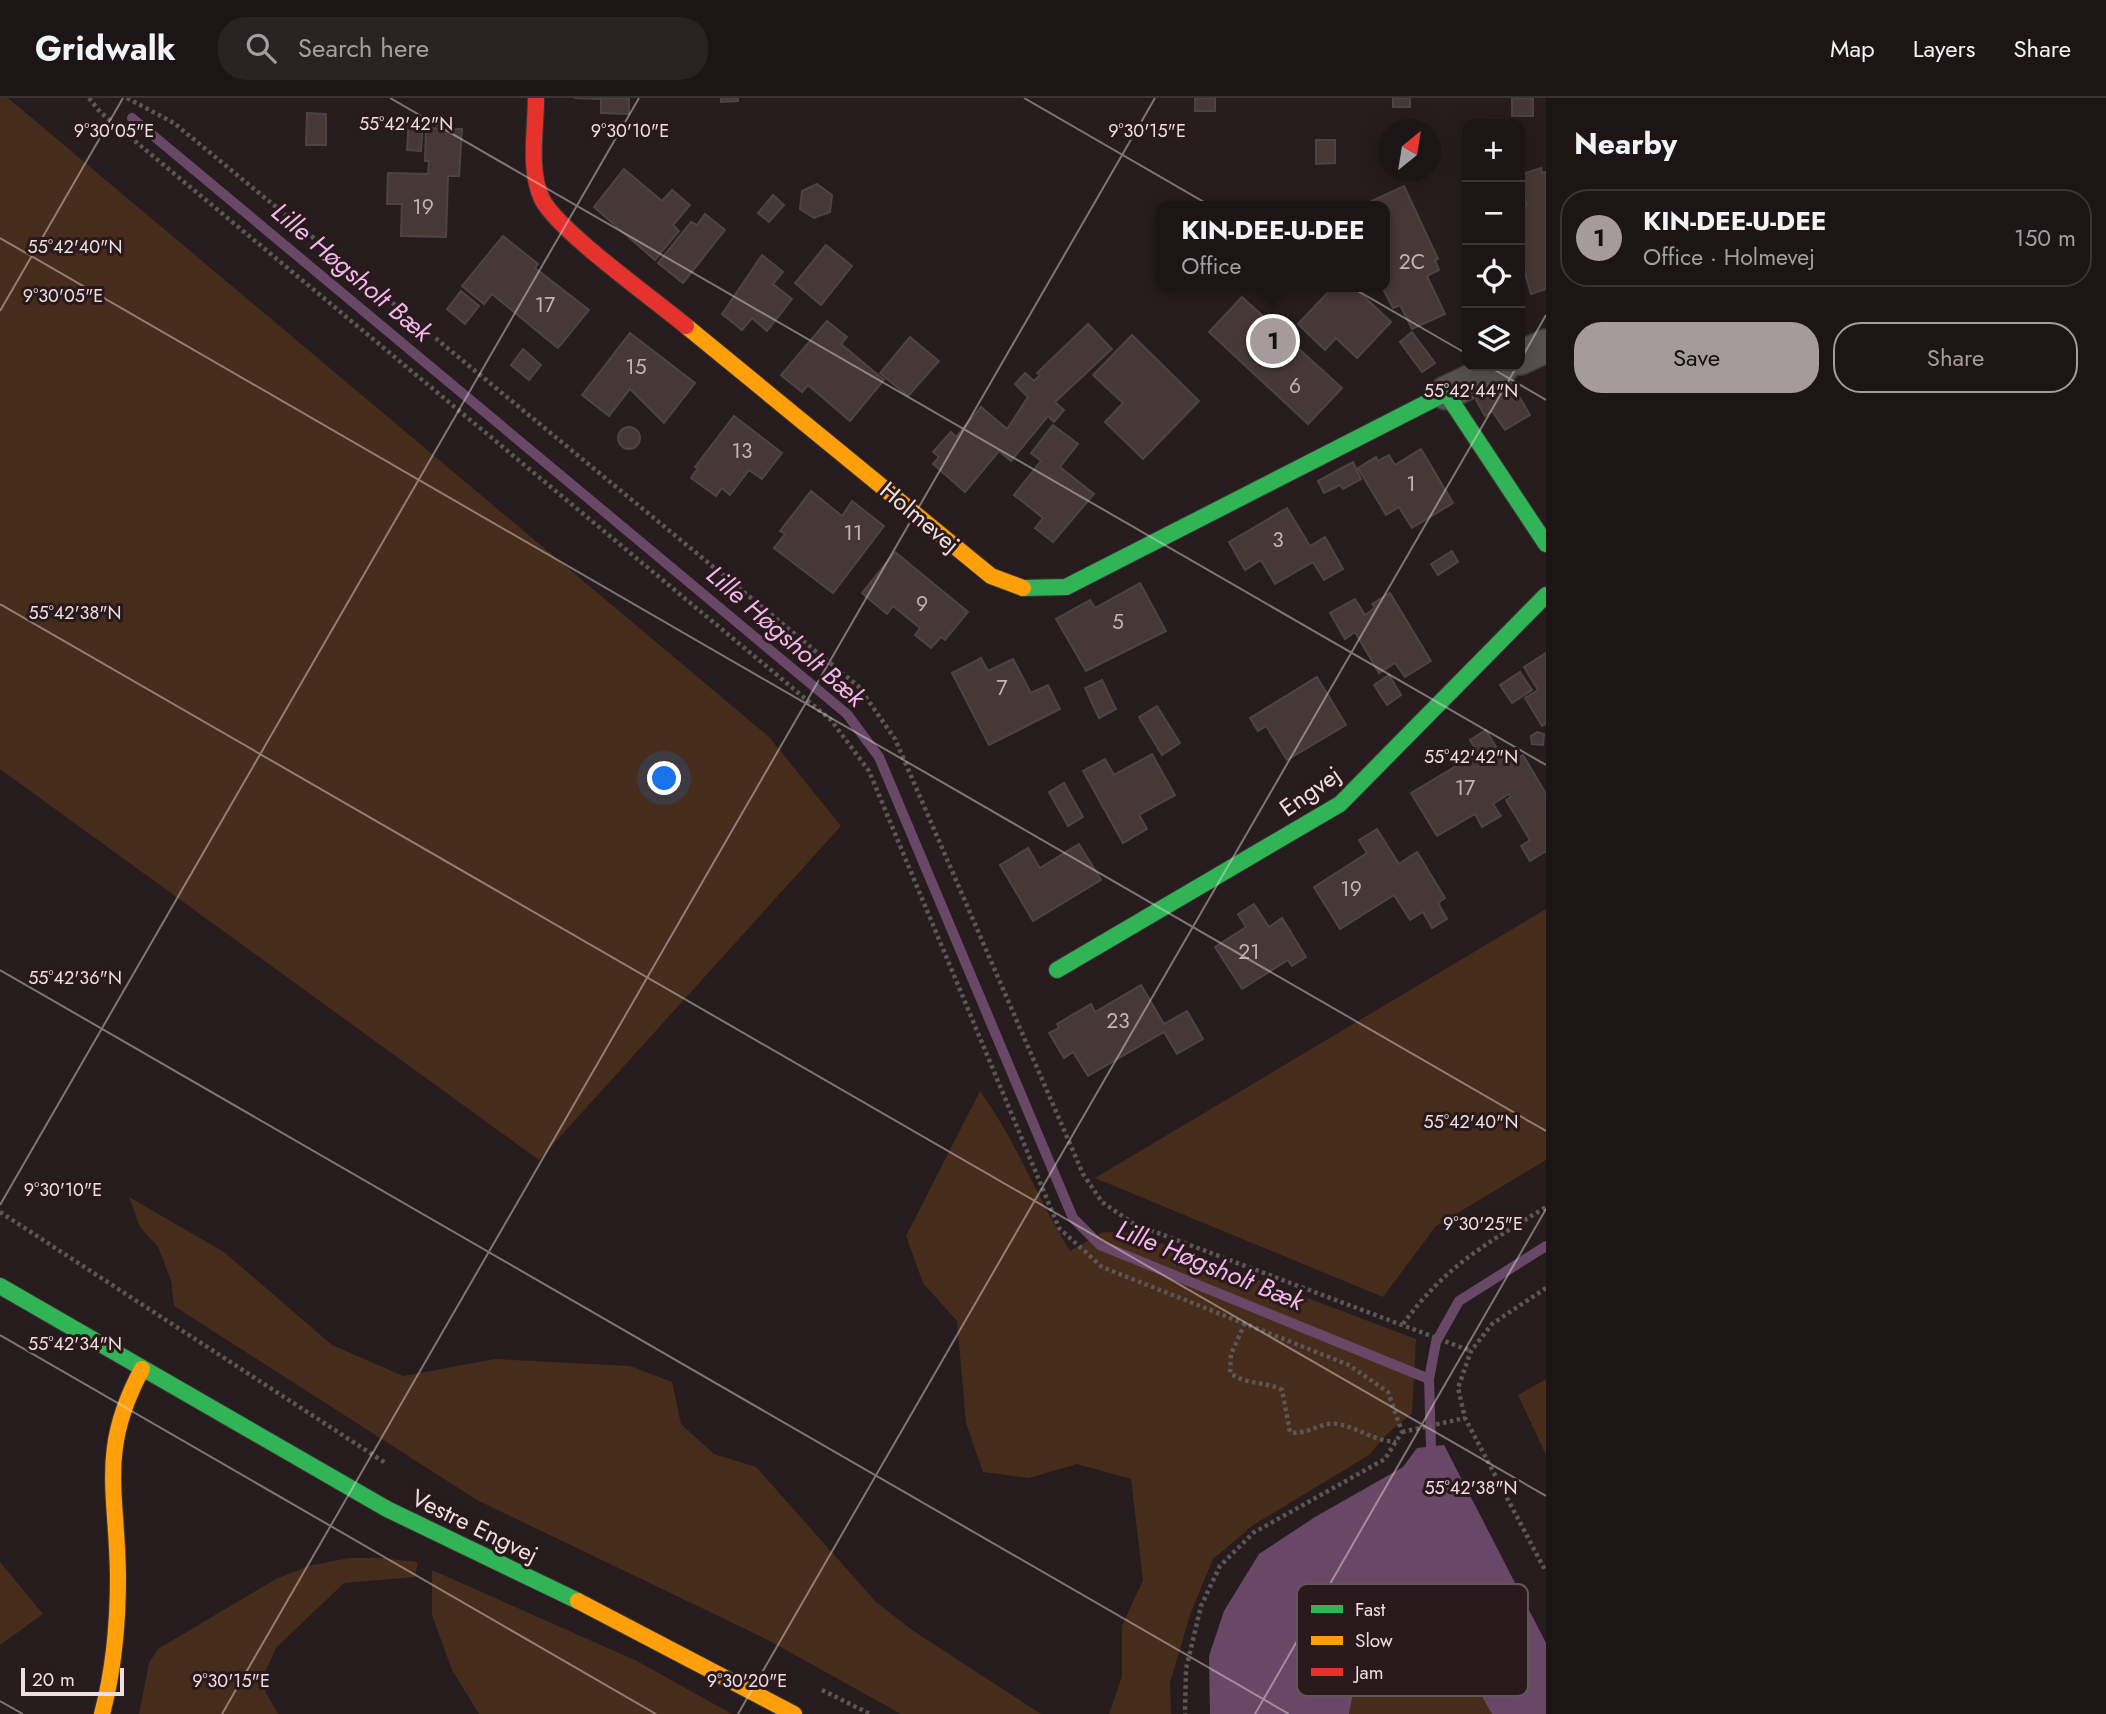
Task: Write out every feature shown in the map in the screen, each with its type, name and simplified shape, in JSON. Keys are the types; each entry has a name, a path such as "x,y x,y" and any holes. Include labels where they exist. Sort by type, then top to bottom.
{"street":[{"name":"Holmevej","path":"536,98 535,172 542,199 560,222 991,576 1026,589 1066,587 1492,371"},
{"path":"1525,356 1546,346"},
{"path":"1446,393 1546,544"},
{"name":"Engvej","path":"1058,970 1340,804 1546,595"},
{"name":"Vestre Engvej","path":"0,1286 387,1509 625,1623 794,1714"},
{"path":"102,1714 110,1689 118,1576 110,1490 113,1436 130,1388 142,1369"}],"path":[{"path":"89,98 100,112 831,720 869,771 1059,1228 1102,1267 1359,1371 1388,1392 1402,1432"},
{"path":"127,98 174,123 858,686 895,739 1083,1174 1102,1202 1134,1224 1471,1351"},
{"path":"1403,1324 1426,1291 1459,1261 1546,1207"},
{"path":"0,1213 399,1472"},
{"path":"1546,1288 1492,1324 1471,1351 1458,1388 1465,1418 1546,1572"},
{"path":"1245,1323 1231,1354 1230,1373 1238,1379 1265,1383 1282,1390 1286,1399 1290,1432 1296,1434 1324,1423 1338,1424 1381,1442 1396,1442"},
{"path":"1185,1714 1186,1669 1201,1606 1220,1566 1253,1533 1385,1459 1402,1432 1465,1418"}],"shaded area":[{"path":"0,98 8,98 769,737 841,826 539,1160 0,769"},
{"path":"1546,909 1546,1160 1436,1226 1383,1297 1095,1178"},
{"path":"980,1091 1005,1130 1070,1251 1103,1232 1134,1233 1416,1339 1412,1413 1386,1435 1369,1455 1252,1526 1213,1559 1191,1612 1170,1683 1171,1714 1109,1714 1122,1676 1122,1626 1143,1580 1131,1479 1077,1464 1029,1478 983,1472 966,1423 957,1321 923,1283 906,1236"},
{"path":"129,1197 224,1252 332,1345 403,1376 495,1359 630,1366 672,1382 681,1424 714,1454 756,1467 876,1602 912,1630 1041,1714 901,1714 768,1640 477,1500 174,1306 171,1280 158,1247 140,1227"},
{"path":"1546,1379 1546,1455 1518,1395"},
{"path":"1444,1445 1516,1584 1297,1584 1297,1696 1353,1696 1349,1714 1210,1714 1209,1656 1224,1611 1259,1554 1315,1517 1403,1467 1417,1448"},
{"path":"349,1558 418,1562 415,1577 344,1583 276,1648 265,1672 266,1693 278,1714 139,1714 149,1663 158,1649 276,1579 308,1566"},
{"path":"0,1562 43,1614 0,1645"},
{"path":"432,1570 637,1661 732,1714 479,1714 452,1670 432,1615"},
{"path":"1528,1608 1546,1643 1546,1714 1492,1714 1482,1696 1528,1696"},
{"path":"1353,1696 1482,1696 1492,1714 1349,1714"}],"building":[{"path":"574,98 629,98 629,114 601,113 601,99"},
{"path":"721,98 738,98 738,101 721,102"},
{"path":"1195,98 1215,98 1215,111 1195,111"},
{"path":"1393,98 1410,98 1410,107 1393,107"},
{"path":"1512,98 1533,98 1533,116 1512,116"},
{"path":"307,113 326,114 326,145 306,145"},
{"path":"409,120 423,121 421,151 407,150"},
{"path":"426,128 462,129 459,176 448,176 446,237 401,236 402,204 387,204 388,173 428,174 429,161 425,161"},
{"path":"1316,140 1335,140 1335,163 1316,164"},
{"path":"1541,168 1542,173 1546,172 1546,289 1531,294 1525,273 1525,173"},
{"path":"624,169 662,201 672,190 690,205 673,225 679,231 655,260 594,207"},
{"path":"817,184 832,195 830,212 814,218 800,209 802,191"},
{"path":"1404,186 1438,259 1435,260 1439,270 1427,276 1445,314 1412,329 1400,305 1393,308 1385,292 1390,292 1390,201 1372,201"},
{"path":"773,195 784,205 769,222 758,213"},
{"path":"705,214 725,230 683,283 658,263 691,222 697,225"},
{"path":"503,236 538,264 535,268 589,310 558,348 492,294 484,304 462,286"},
{"path":"826,245 852,266 821,305 795,283"},
{"path":"762,255 783,272 773,284 792,299 767,331 752,318 742,330 722,314"},
{"path":"461,291 479,306 465,324 447,309"},
{"path":"1328,292 1359,292 1391,322 1357,358 1336,338 1325,350 1298,324"},
{"path":"1242,297 1342,388 1308,424 1209,332"},
{"path":"827,321 847,337 841,344 884,380 850,421 808,385 802,392 781,375"},
{"path":"1088,324 1112,349 1055,402 1064,410 1054,422 1048,416 1011,461 999,451 965,492 933,464 939,457 933,452 951,432 956,437 981,407 1007,429 1028,397 1015,384 1025,373 1034,381 1040,375 1037,373"},
{"path":"1412,332 1435,363 1422,372 1400,342"},
{"path":"630,333 695,383 664,423 630,389 609,416 582,395"},
{"path":"1132,335 1199,401 1143,459 1105,422 1123,403 1093,375"},
{"path":"910,337 939,361 908,396 880,373"},
{"path":"523,349 541,365 529,380 511,365"},
{"path":"1508,378 1530,415 1505,430 1492,411 1485,416 1475,398"},
{"path":"734,416 782,453 762,479 749,470 730,495 722,488 716,496 691,478 698,468 695,467"},
{"path":"1053,425 1078,444 1060,467 1094,494 1053,542 1035,528 1043,518 1014,495 1041,461 1031,453"},
{"path":"629,427 637,430 640,438 637,446 629,449 621,446 618,438 621,430"},
{"path":"1421,449 1453,503 1412,528 1399,507 1386,515 1358,468 1376,457 1378,461 1389,455 1395,465"},
{"path":"1353,462 1361,479 1343,489 1340,485 1324,493 1318,481"},
{"path":"811,491 842,516 852,501 884,526 833,593 774,548 785,534 780,531"},
{"path":"1287,508 1310,546 1325,537 1343,569 1324,580 1313,562 1275,584 1261,560 1245,570 1229,542"},
{"path":"1452,551 1458,562 1438,575 1431,564"},
{"path":"895,552 968,612 945,640 941,637 931,648 915,635 920,628 893,606 887,614 862,593"},
{"path":"1140,583 1166,631 1086,671 1056,619 1090,600 1095,608"},
{"path":"1390,593 1431,661 1405,677 1395,663 1379,673 1355,632 1345,639 1330,613 1355,599 1365,615 1375,608 1372,604"},
{"path":"1546,653 1546,724 1542,726 1525,698 1538,690 1524,667"},
{"path":"981,658 988,671 1013,659 1031,693 1048,685 1060,709 989,745 952,673"},
{"path":"1520,672 1532,690 1512,703 1500,685"},
{"path":"1389,675 1401,695 1387,705 1374,685"},
{"path":"1317,677 1346,725 1287,760 1266,726 1258,731 1250,718"},
{"path":"1102,680 1116,709 1099,718 1085,688"},
{"path":"1157,706 1180,743 1162,755 1139,717"},
{"path":"1486,730 1506,764 1523,755 1546,794 1546,851 1530,861 1521,846 1530,840 1506,800 1511,797 1509,794 1493,804 1501,816 1482,827 1475,814 1437,836 1411,793 1478,753 1470,740"},
{"path":"1537,732 1544,734 1543,745 1532,744 1531,736"},
{"path":"1152,754 1175,795 1139,815 1147,829 1123,843 1083,771 1105,759 1114,775"},
{"path":"1064,783 1083,817 1068,826 1049,792"},
{"path":"1377,829 1399,864 1417,852 1445,898 1438,903 1447,919 1432,928 1423,912 1410,920 1394,895 1340,929 1314,887 1367,853 1359,840"},
{"path":"1079,844 1101,880 1033,921 1000,865 1028,848 1040,868"},
{"path":"1254,904 1269,927 1282,918 1306,957 1292,966 1288,960 1242,989 1215,947 1246,927 1238,914"},
{"path":"1141,985 1164,1024 1187,1011 1203,1039 1177,1054 1164,1032 1088,1076 1073,1052 1064,1058 1049,1033 1059,1028 1057,1024 1091,1004 1095,1012"}],"waterway":[{"name":"Lille Høgsholt Bæk","path":"132,118 847,714 879,757 1073,1218 1100,1245 1429,1379"},
{"path":"1435,1457 1431,1447 1429,1379 1436,1342 1459,1301 1546,1246"}],"traffic: fast":[{"path":"1023,588 1066,587 1446,393 1546,544"},
{"path":"1057,970 1340,804 1546,595"},
{"path":"0,1286 387,1509 578,1601"}],"traffic: slow":[{"path":"686,326 991,576 1023,588"},
{"path":"102,1714 112,1663 117,1611 113,1471 115,1448 128,1398 142,1369"},
{"path":"578,1601 794,1714"}],"traffic: jam":[{"path":"536,98 534,162 542,199 551,212 586,246 686,326"}],"place":[{"name":"KIN-DEE-U-DEE","path":"1273,341"}]}
